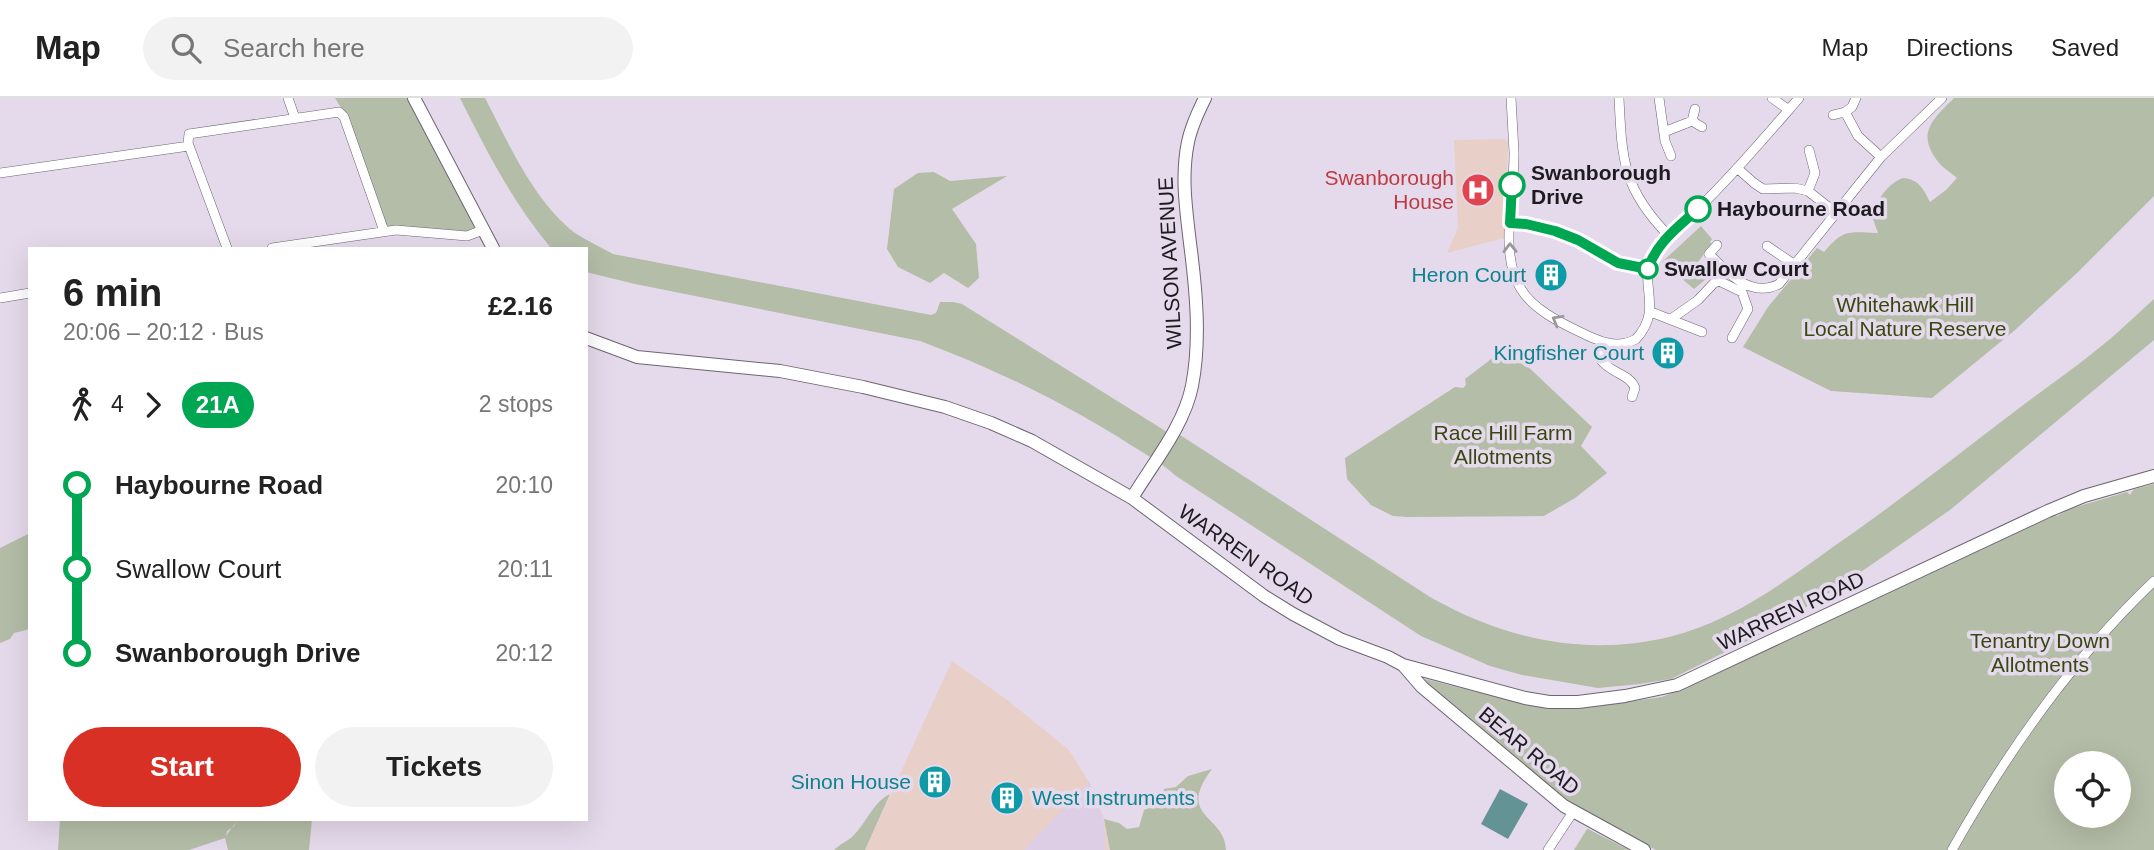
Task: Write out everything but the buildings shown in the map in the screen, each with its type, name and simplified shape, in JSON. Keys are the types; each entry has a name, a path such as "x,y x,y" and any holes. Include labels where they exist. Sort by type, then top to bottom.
{"street":[{"path":"288,98 295,118"},
{"path":"414,98 492,247"},
{"name":"WILSON AVENUE","path":"1132,498 1182,415 1192,387 1196,305 1184,190 1184,164 1190,133 1205,98"},
{"path":"1511,98 1514,153 1510,223 1511,265 1522,292 1545,312 1572,328 1616,345 1633,341 1644,328 1651,312 1648,269 1656,250 1737,168 1799,98"},
{"path":"1619,98 1622,146 1630,183 1644,208 1669,236"},
{"path":"1659,98 1667,151 1671,156"},
{"path":"1772,98 1789,110"},
{"path":"1833,115 1852,107 1856,98"},
{"path":"1709,254 1738,281 1762,289 1779,284 1881,157 1940,99"},
{"path":"1692,121 1695,109"},
{"path":"1845,112 1858,136 1881,157"},
{"path":"227,247 189,146 188,138 191,133 341,113 384,231"},
{"path":"1664,132 1692,121"},
{"path":"1692,121 1702,127"},
{"path":"0,173 189,146"},
{"path":"1808,191 1815,175 1809,150"},
{"path":"1737,168 1763,189 1794,188 1808,191 1836,213"},
{"path":"1510,223 1555,231 1578,240 1618,263 1648,269"},
{"path":"288,247 320,245 384,231 467,236 484,230"},
{"path":"1702,262 1717,245"},
{"path":"1767,246 1795,265"},
{"path":"1671,319 1719,281 1742,292 1748,309 1732,338"},
{"path":"0,298 28,293"},
{"path":"1651,312 1702,332"},
{"name":"WARREN ROAD","path":"588,339 637,357 780,371 863,387 944,407 990,423 1032,441 1132,498 1265,596 1339,639 1403,665 1541,701 1578,702 1649,692 1677,685 2048,511 2084,496 2154,476"},
{"path":"1603,342 1601,360 1605,366 1632,382 1635,388 1632,397"},
{"path":"1952,850 1988,787 2036,717 2083,658 2154,581"},
{"name":"BEAR ROAD","path":"1403,665 1422,687 1541,788 1573,812 1644,850"},
{"path":"1548,850 1573,812"}],"shaded area":[{"path":"1505,139 1508,143 1504,238 1447,253 1458,228 1454,140"},
{"path":"952,661 1006,699 1069,750 1096,798 1104,819 1110,850 865,850"},
{"path":"1089,782 1104,819 1105,850 1024,850"},
{"path":"1500,789 1528,804 1508,839 1481,824"}],"green space":[{"path":"335,98 408,98 473,222 475,233 385,229"},
{"path":"460,98 485,98 534,188 560,220 575,233 613,254 931,315 936,313 940,302 962,304 1167,432 1177,433 1430,597 1487,624 1546,640 1576,644 1638,643 1669,637 1695,629 1743,607 1788,579 1894,503 2084,360 2154,299 2154,340 1950,510 1848,581 1769,630 1671,679 1598,688 1522,675 1490,666 1421,636 1157,461 1098,425 1024,385 947,351 920,341 588,272 588,247 550,247 524,213"},
{"name":"Whitehawk Hill Local Nature Reserve","path":"1954,98 2154,98 2154,196 2015,330 1932,398 1831,391 1743,347 1768,307 1817,248 1824,252 1842,235 1848,233 1878,233 1872,216 1876,204 1892,184 1903,178 1913,180 1923,189 1930,202 1957,178 1942,166 1933,153 1928,136 1933,121"},
{"path":"934,172 950,181 1007,176 952,209 976,244 979,278 968,288 944,273 930,283 898,267 887,249 894,189 918,173"},
{"path":"1701,226 1712,239 1712,244 1698,262 1703,266 1712,262 1718,266 1694,289 1662,262"},
{"name":"Race Hill Farm Allotments","path":"1507,347 1592,427 1581,446 1607,473 1575,498 1544,516 1407,517 1393,516 1371,505 1347,479 1345,458 1455,387 1463,388 1466,385 1465,379"},
{"name":"Tenantry Down Allotments","path":"2154,484 2154,850 1656,850 1592,818 1566,801 1427,684 1425,679 1524,704 1575,709 1662,697 2055,515 2127,492 2130,495 2134,489"},
{"path":"28,534 28,630 14,633 10,639 0,643 0,548"},
{"path":"1212,769 1198,797 1200,807 1224,838 1226,850 1110,850 1104,819 1119,823 1127,829 1139,827 1144,810 1161,802 1164,789 1176,787 1188,776"},
{"path":"890,794 865,850 834,850 852,837 874,808"},
{"path":"60,821 312,821 309,850 228,850 225,838 189,850 58,850"},
{"path":"1588,829 1629,850 1574,850"}],"bus line":[{"name":"21A","path":"1512,185 1510,223 1555,231 1578,240 1618,263 1648,269 1660,244 1698,209"}],"place":[{"name":"Swanborough Drive","path":"1512,185"},
{"name":"Swanborough House","path":"1478,190"},
{"name":"Haybourne Road","path":"1698,209"},
{"name":"Swallow Court","path":"1648,269"},
{"name":"Heron Court","path":"1551,275"},
{"name":"Kingfisher Court","path":"1668,353"},
{"name":"Sinon House","path":"935,782"},
{"name":"West Instruments","path":"1007,798"}]}
